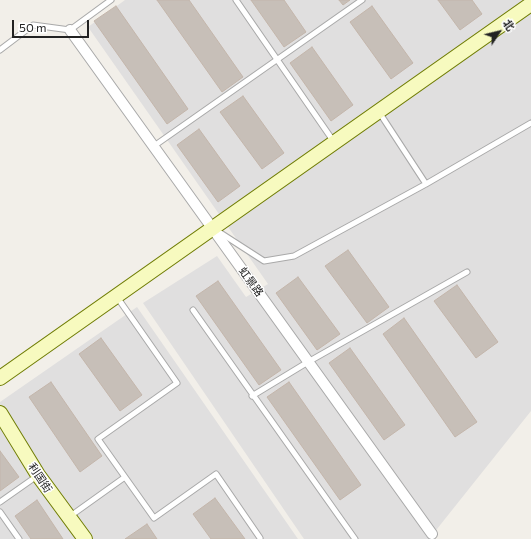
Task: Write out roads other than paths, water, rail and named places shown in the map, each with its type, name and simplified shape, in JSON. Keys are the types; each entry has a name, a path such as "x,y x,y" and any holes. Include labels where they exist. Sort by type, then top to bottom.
{"street":[{"path":"0,378 531,4"},
{"name":"虹景路","path":"70,30 432,534"},
{"name":"利国街","path":"0,413 38,475 85,539"}],"lane":[{"path":"0,50 33,24 70,30 111,0"},
{"path":"236,0 334,143"},
{"path":"154,146 362,0"},
{"path":"379,111 426,184"},
{"path":"213,228 264,261 294,256 426,184 531,123"},
{"path":"252,396 308,362 467,272"},
{"path":"116,296 177,384 98,439 154,518 216,474 260,538"},
{"path":"192,310 355,539"},
{"path":"0,502 38,475"},
{"path":"69,517 125,476"},
{"path":"0,512 19,539"}]}
